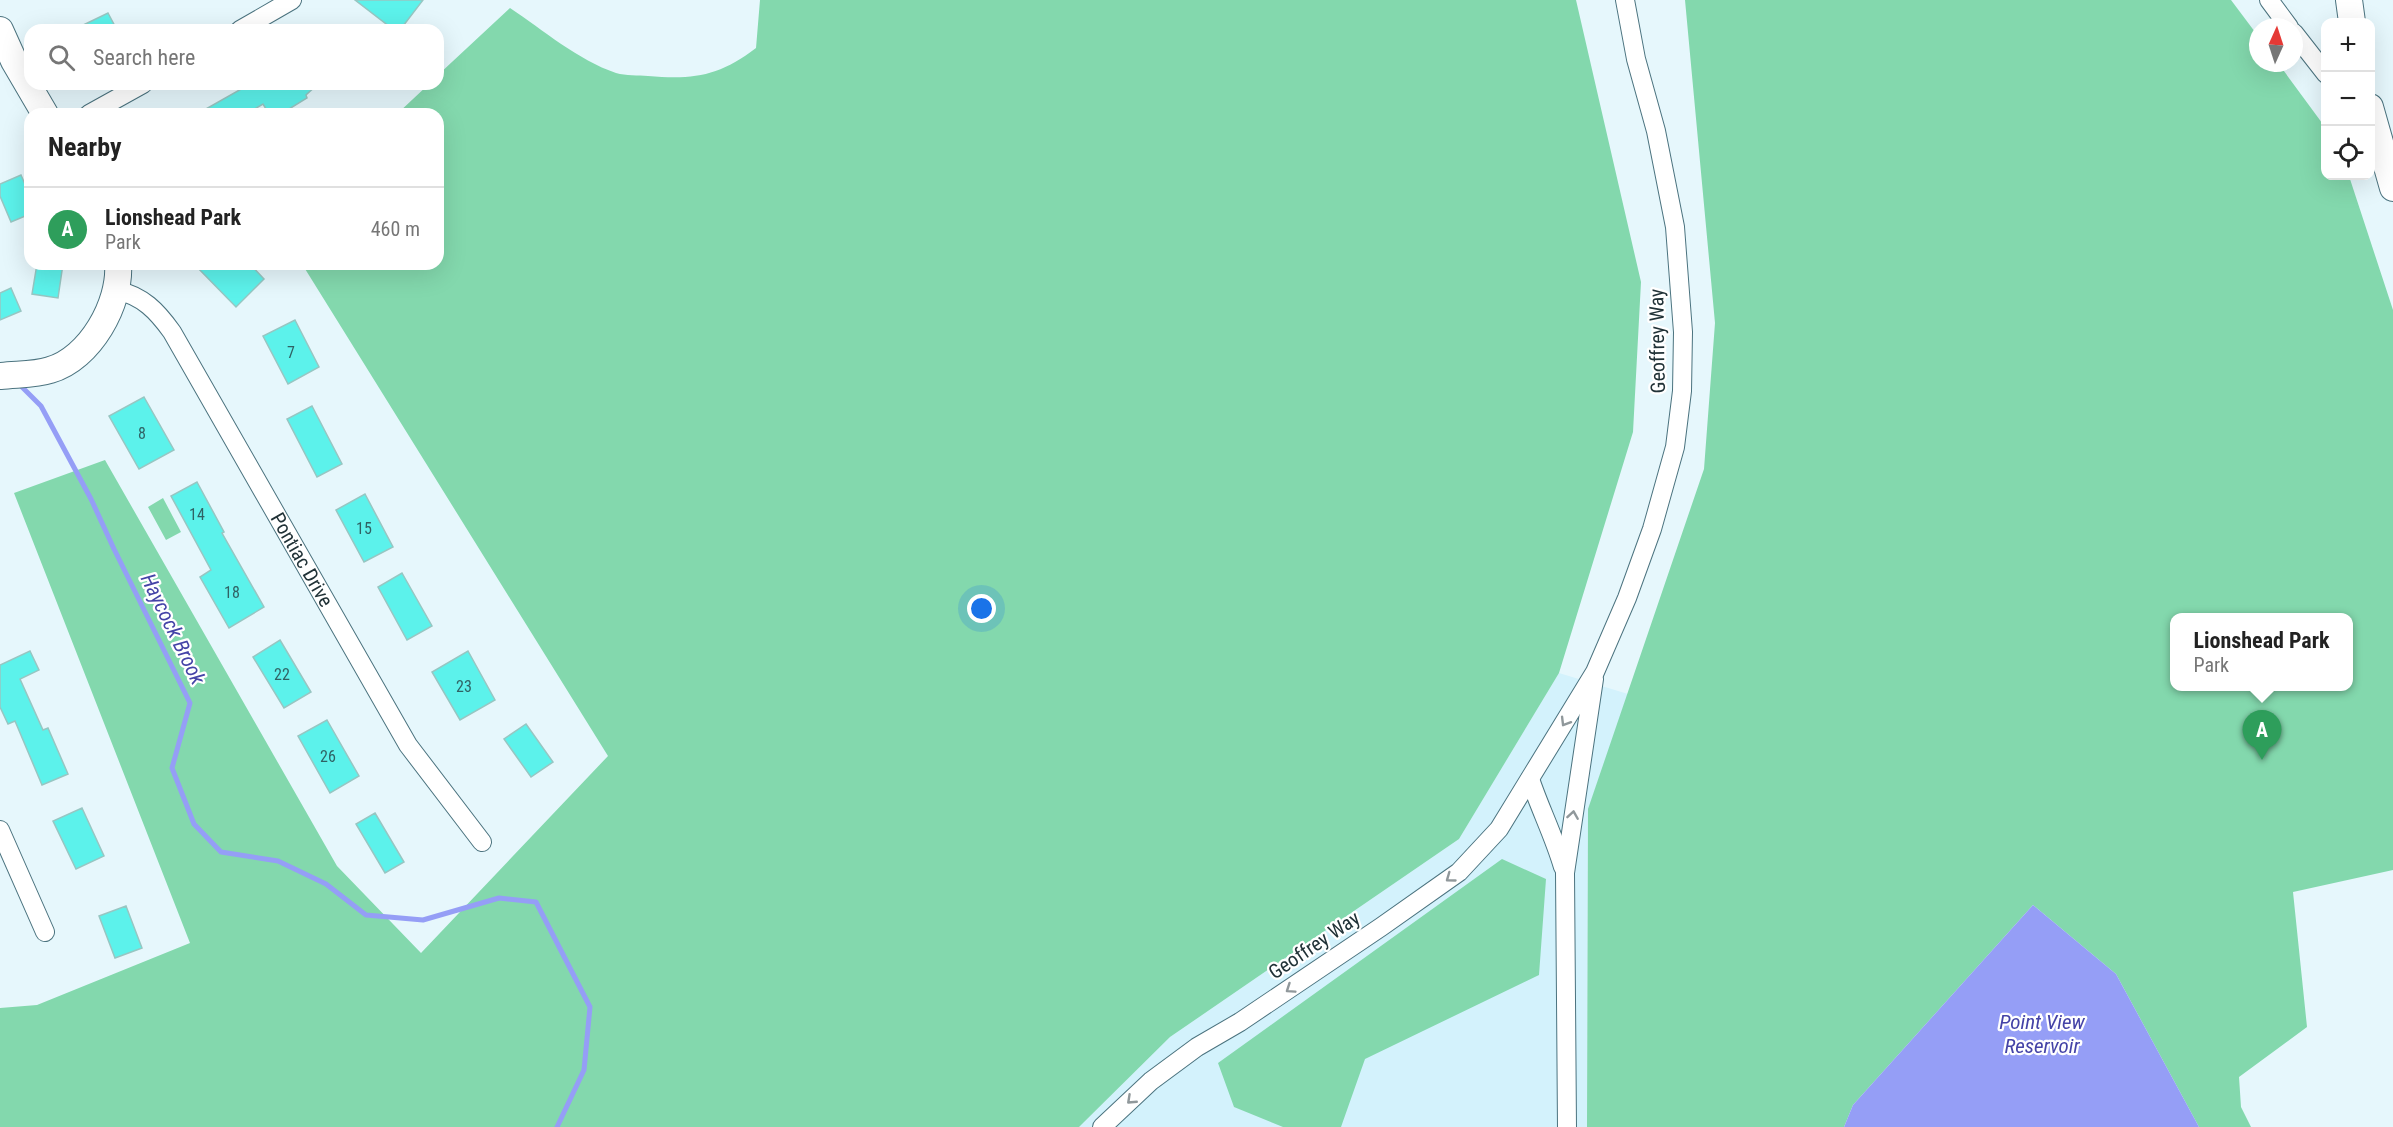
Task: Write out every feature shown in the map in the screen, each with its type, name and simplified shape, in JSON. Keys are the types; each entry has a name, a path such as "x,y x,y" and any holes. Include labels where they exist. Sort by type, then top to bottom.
{"street":[{"path":"250,24 292,0"},
{"name":"Geoffrey Way","path":"1102,1127 1151,1081 1197,1047 1240,1022 1459,872 1499,829 1595,672 1627,598 1652,529 1675,447 1682,391 1683,332 1675,227 1656,131 1636,59 1625,0"},
{"path":"2269,0 2282,18"},
{"path":"2349,0 2351,18"},
{"path":"0,30 24,78"},
{"path":"2303,45 2323,72"},
{"path":"31,90 41,108"},
{"path":"100,108 132,90"},
{"path":"2375,126 2393,188"},
{"path":"2375,143 2384,158"},
{"path":"0,376 51,370 80,351 104,321 116,290 118,270"},
{"name":"Pontiac Drive","path":"116,290 145,301 160,315 172,332 408,745 482,842"},
{"name":"Geoffrey Way","path":"1567,1127 1565,873 1595,672"},
{"name":"Geoffrey Way","path":"1530,779 1541,811 1555,837 1565,873"},
{"path":"0,830 45,932"}],"shaded area":[{"path":"1559,673 1628,694 1588,810 1587,1127 1079,1127 1170,1037 1459,839"}],"green space":[{"path":"760,0 1576,0 1641,282 1633,432 1559,673 1459,839 1170,1037 1079,1127 0,1127 0,1008 37,1005 190,943 14,493 105,460 337,866 421,953 608,756 306,270 444,270 444,108 403,108 423,90 444,90 444,69 510,8 574,53 624,75 679,77 705,74 730,65 756,48"},
{"path":"1685,0 2231,0 2249,24 2249,72 2285,72 2321,122 2321,180 2350,180 2393,310 2393,870 2293,892 2307,1027 2239,1077 2241,1107 2251,1127 2199,1127 2116,974 2033,905 1853,1105 1844,1127 1587,1127 1588,809 1704,469 1715,323"},
{"path":"163,498 181,532 166,540 148,507"},
{"path":"1502,859 1546,879 1539,975 1365,1059 1341,1127 1283,1127 1234,1107 1218,1063"}],"water":[{"name":"Point View Reservoir","path":"2033,905 2116,974 2199,1127 1844,1127 1853,1105"}],"building":[{"path":"355,0 423,0 405,24 386,24"},
{"path":"108,13 114,24 85,24"},
{"path":"239,90 311,90 306,95 307,98 291,108 265,108 263,104 256,108 208,108"},
{"path":"21,175 24,182 24,217 11,222 0,196 0,184"},
{"path":"36,270 62,270 58,298 32,294"},
{"path":"200,270 256,270 264,279 236,307"},
{"path":"11,288 21,311 0,320 0,293"},
{"path":"295,320 319,367 288,384 263,336"},
{"path":"144,397 174,450 139,469 109,416"},
{"path":"312,406 342,464 317,477 287,419"},
{"path":"197,482 224,532 222,533 264,607 229,628 200,577 211,570 171,496"},
{"path":"365,494 393,547 364,562 336,510"},
{"path":"402,573 432,626 407,640 378,587"},
{"path":"280,640 311,692 284,708 253,657"},
{"path":"30,651 39,670 20,679 43,730 48,728 68,774 42,785 15,721 8,724 0,707 0,665"},
{"path":"468,651 495,700 460,720 432,672"},
{"path":"327,720 359,776 330,793 298,736"},
{"path":"526,724 553,762 531,777 504,739"},
{"path":"82,808 104,856 76,869 53,821"},
{"path":"375,813 404,862 385,873 356,824"},
{"path":"126,906 142,948 115,958 99,916"}],"waterway":[{"name":"Haycock Brook","path":"18,383 41,406 91,499 190,703 172,768 194,824 221,852 278,861 326,884 366,915 423,920 499,898 536,902 590,1007 584,1070 557,1127"}],"place":[{"name":"Lionshead Park","path":"2262,760"}]}
